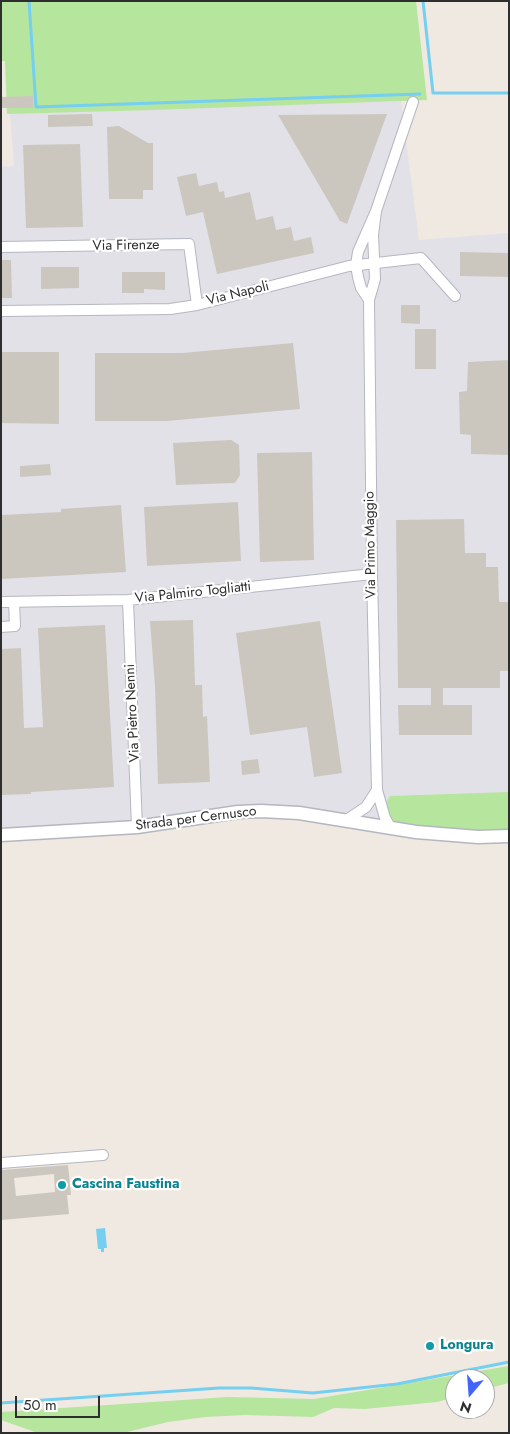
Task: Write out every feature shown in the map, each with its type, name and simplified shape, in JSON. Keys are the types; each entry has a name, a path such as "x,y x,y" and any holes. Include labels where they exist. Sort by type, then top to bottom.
{"street":[{"path":"356,265 360,246 376,211 413,102"},
{"name":"Via Primo Maggio","path":"376,211 373,235 374,283 369,300 377,790 385,818 394,830"},
{"name":"Via Firenze","path":"1,247 189,244 197,305"},
{"name":"Via Napoli","path":"1,310 170,309 197,305 356,265 421,258 455,296"},
{"name":"Via Primo Maggio","path":"356,265 360,284 369,300"},
{"name":"Via Palmiro Togliatti","path":"1,602 128,600 372,574"},
{"name":"Via Pietro Nenni","path":"128,600 137,827"},
{"path":"1,627 15,626 14,602"},
{"path":"345,821 366,807 377,790"},
{"path":"366,807 366,818 372,826 378,822 382,806"},
{"name":"Strada per Cernusco","path":"1,835 137,827 232,813 261,811 294,813 394,830 463,836 509,836"},
{"path":"1,1163 103,1155"}],"shaded area":[{"path":"401,101 419,240 509,233 509,835 272,811 1,837 1,167 14,166 10,113"}],"green space":[{"path":"1,1 416,1 427,100 7,114 5,61 1,61"},
{"path":"509,792 509,837 396,830 383,808 390,796"},
{"path":"509,1366 509,1383 495,1386 495,1369 491,1369"},
{"path":"445,1377 445,1400 365,1409 334,1408 313,1417 245,1415 205,1417 168,1422 123,1433 38,1433 1,1420 1,1412 228,1397 314,1399"}],"water":[{"path":"105,1228 107,1248 104,1248 104,1252 101,1252 101,1249 98,1249 96,1229"}],"building":[{"path":"33,96 33,108 1,108 1,97"},
{"path":"92,114 93,126 48,127 48,115"},
{"path":"387,114 347,224 340,221 278,115"},
{"path":"119,126 148,143 153,143 153,190 143,190 143,199 109,199 107,127"},
{"path":"80,144 83,227 26,228 23,145"},
{"path":"196,173 199,186 217,182 219,192 224,191 225,198 250,192 256,220 273,216 276,230 291,227 294,241 311,237 314,253 217,274 203,212 186,216 177,177"},
{"path":"460,252 509,253 509,277 460,276"},
{"path":"1,260 11,260 12,298 1,298"},
{"path":"41,267 79,267 79,288 41,289"},
{"path":"122,272 165,272 165,290 144,289 144,293 122,293"},
{"path":"401,305 420,305 420,324 401,323"},
{"path":"415,329 436,329 436,369 415,369"},
{"path":"293,343 300,409 167,421 95,421 95,353 182,353"},
{"path":"1,352 59,352 59,424 1,423"},
{"path":"509,360 509,455 471,454 471,435 460,434 459,392 467,391 468,362"},
{"path":"231,440 239,445 240,475 235,483 176,485 173,443"},
{"path":"312,452 314,560 260,562 257,453"},
{"path":"50,464 51,475 20,477 20,466"},
{"path":"238,502 241,561 147,566 144,507"},
{"path":"121,505 126,572 1,579 1,515 61,512 61,509"},
{"path":"464,519 465,553 486,553 486,567 498,567 499,602 509,602 509,671 500,671 500,688 443,688 443,705 472,705 472,735 399,735 398,705 431,705 431,688 398,688 396,520"},
{"path":"193,620 195,685 202,685 203,717 207,716 210,782 158,784 155,686 150,621"},
{"path":"320,621 342,773 314,777 307,727 250,735 236,633"},
{"path":"105,625 114,787 1,795 1,649 21,648 24,728 43,727 38,628"},
{"path":"258,759 260,773 242,775 241,761"},
{"name":"Cascina Faustina","path":"68,1165 71,1195 67,1195 69,1214 1,1220 1,1170","holes":["54,1174 55,1192 16,1196 14,1178"]}],"waterway":[{"path":"29,1 36,107 420,94"},
{"path":"423,1 433,93 509,93"},
{"path":"1,1403 219,1388 251,1388 313,1393 397,1384 509,1362"}],"place":[{"name":"Cascina Faustina","path":"62,1185"},
{"name":"Longura","path":"430,1346"}]}
